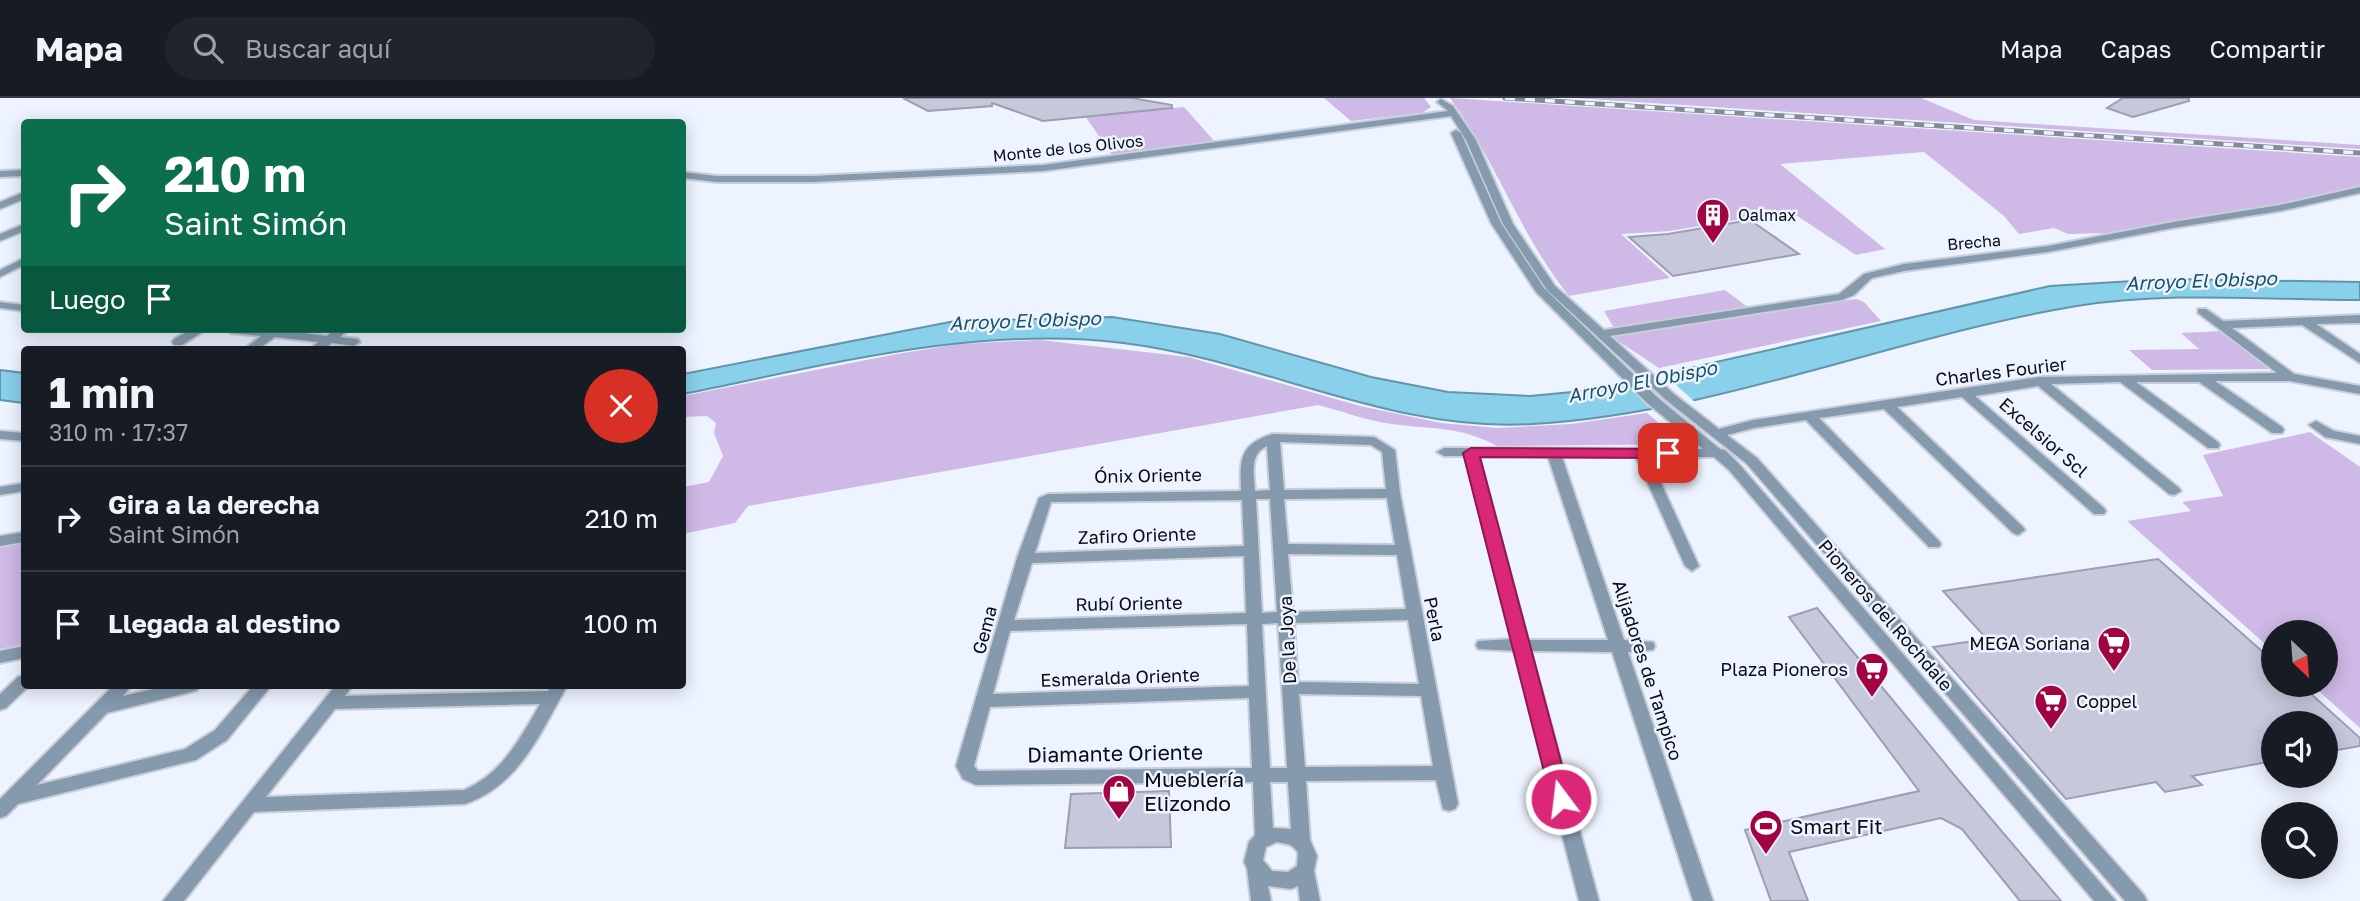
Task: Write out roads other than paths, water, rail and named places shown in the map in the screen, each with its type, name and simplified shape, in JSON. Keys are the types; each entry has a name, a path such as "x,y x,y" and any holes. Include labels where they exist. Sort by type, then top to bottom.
{"street":[{"path":"1440,100 1481,159 1520,245 1543,278 1599,334 1610,350"},
{"path":"1449,114 1488,205 1531,280 1610,350"},
{"name":"Monte de los Olivos","path":"686,175 718,179 866,178 1043,168 1449,114"},
{"path":"0,174 21,173"},
{"name":"Brecha","path":"1599,334 1842,297 1853,292 1862,279 1868,276 1913,263 1988,258 2061,247 2146,230 2283,210 2360,190"},
{"path":"3,204 21,196"},
{"path":"1488,205 1500,205"},
{"path":"0,238 21,228"},
{"path":"0,274 21,263"},
{"path":"4,306 21,299"},
{"path":"2202,311 2290,377 2360,390"},
{"path":"2221,325 2360,319"},
{"path":"2305,322 2360,359"},
{"path":"178,342 194,333"},
{"path":"255,346 273,333 354,341"},
{"path":"320,346 338,333"},
{"name":"Pioneros del Rochdale","path":"1610,350 1652,400 1720,453 2106,901"},
{"name":"Pioneros del Rochdale","path":"1610,350 1713,429 1765,475 1860,588 2137,901"},
{"name":"Charles Fourier","path":"1713,429 2039,381 2290,377"},
{"path":"2123,378 2213,445"},
{"path":"2203,379 2277,430"},
{"path":"2039,381 2174,491"},
{"name":"Excelsior Scl","path":"1963,392 2099,512"},
{"path":"1888,405 2018,530"},
{"path":"1809,416 1934,544"},
{"path":"2316,425 2330,434 2360,440"},
{"path":"0,435 21,437"},
{"name":"Perla","path":"1273,438 1380,443 1388,450 1393,493 1449,804"},
{"name":"De la Joya","path":"1261,901 1254,848 1264,837 1263,774 1248,454 1260,442 1273,438 1294,772 1301,842 1309,855 1305,871 1310,901"},
{"path":"1444,452 1720,453"},
{"path":"1471,453 1589,901"},
{"name":"Alijadores de Tampico","path":"1553,453 1620,646 1703,901"},
{"path":"1641,453 1692,566"},
{"path":"0,491 21,488"},
{"name":"Ónix Oriente","path":"1048,498 1393,493"},
{"name":"Gema","path":"969,774 965,766 1004,626 1024,558 1044,502 1048,498"},
{"path":"0,541 21,538"},
{"path":"1282,549 1403,550"},
{"name":"Zafiro Oriente","path":"1024,558 1251,551"},
{"path":"1840,592 1860,588"},
{"name":"Rubí Oriente","path":"1004,626 1414,614"},
{"path":"1484,645 1647,646"},
{"path":"0,657 21,653"},
{"path":"0,704 21,684"},
{"path":"1289,688 1429,690"},
{"path":"0,811 120,689"},
{"path":"100,708 179,689"},
{"path":"13,798 190,755 221,735 260,689"},
{"path":"173,901 342,689"},
{"path":"330,703 556,692"},
{"path":"250,805 465,796 489,788 506,771 556,692"},
{"name":"Esmeralda Oriente","path":"985,701 1258,692"},
{"name":"Diamante Oriente","path":"969,774 976,778 1294,772 1443,773"},
{"path":"1264,837 1283,834 1301,842"},
{"path":"1256,869 1268,878 1283,882 1298,878 1305,871"}],"water":[{"name":"Arroyo El Obispo","path":"2167,279 2360,282 2360,300 2218,297 2112,301 2077,306 2009,319 1739,390 1671,405 1602,417 1533,424 1480,424 1428,418 1377,407 1175,352 1123,343 1067,339 1012,339 902,351 686,393 686,373 955,321 1112,317 1220,334 1371,377 1448,392 1530,396 1593,390 2050,286"},
{"path":"0,370 21,373 21,403 0,400"}],"railway":[{"path":"1505,98 2360,153"}],"place":[{"name":"Oalmax","path":"1713,245"},
{"name":"MEGA Soriana","path":"2114,673"},
{"name":"Plaza Pioneros","path":"1872,699"},
{"name":"Coppel","path":"2051,731"},
{"name":"Mueblería Elizondo","path":"1119,821"},
{"name":"Smart Fit","path":"1766,856"}]}
